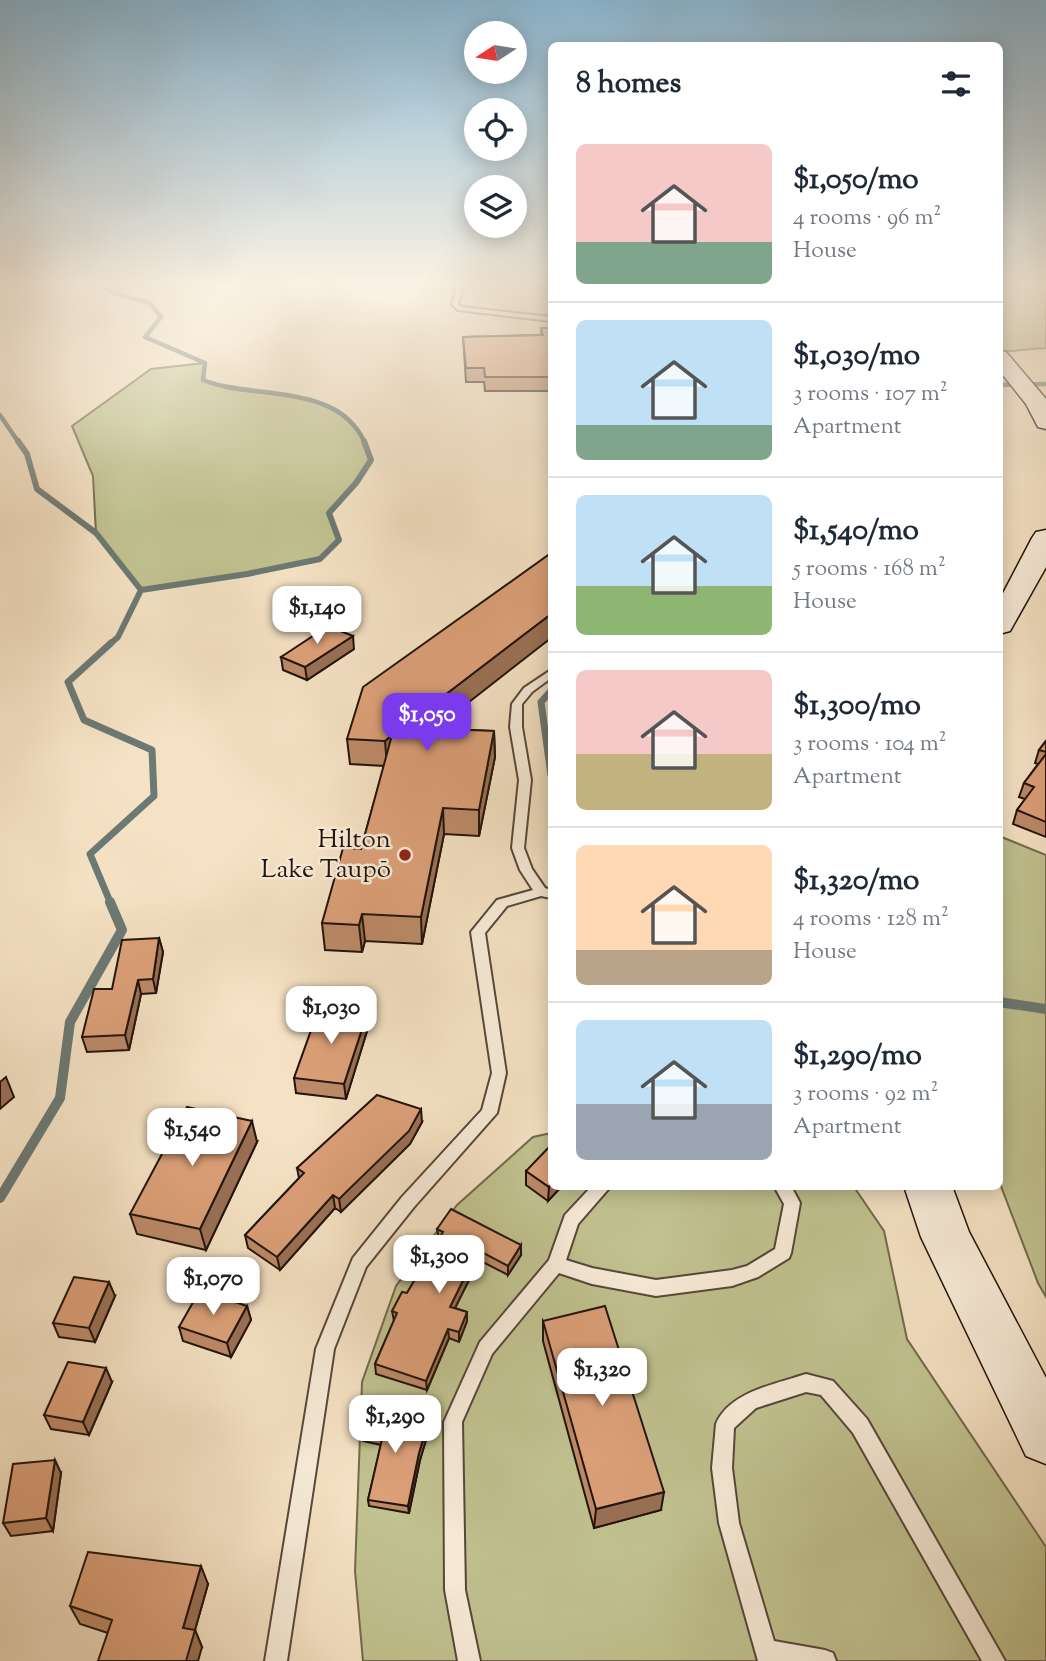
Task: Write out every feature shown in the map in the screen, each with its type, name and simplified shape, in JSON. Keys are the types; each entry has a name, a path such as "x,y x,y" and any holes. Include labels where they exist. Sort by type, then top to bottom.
{"main road":[{"path":"1004,362 1037,402 1046,422"},
{"path":"1003,618 1046,538"},
{"path":"929,1190 946,1237 1046,1436"}],"lane":[{"path":"276,1661 325,1349 359,1263 408,1202 489,1113 499,1073 478,932 502,903 546,893 526,870 518,848 525,780 516,727 517,704 528,690 548,675"},
{"path":"469,1661 456,1590 453,1422 486,1348 556,1264 571,1220 599,1190"},
{"path":"556,1264 592,1276 656,1288 701,1284 752,1272 783,1252 792,1203 784,1190"},
{"path":"825,1661 768,1656 730,1522 722,1468 725,1424 750,1401 806,1383 826,1387 860,1426 994,1661"}],"green space":[{"path":"205,363 203,380 221,387 285,395 327,405 344,415 360,433 371,460 356,483 329,513 339,540 320,559 247,574 141,590 96,533 93,476 72,426 151,369"},
{"path":"1003,838 1046,855 1046,1297 1038,1283 1002,1190"},
{"path":"548,1134 548,1190 856,1190 884,1231 907,1339 1046,1547 1046,1661 363,1661 355,1571 362,1382 396,1286 457,1205 533,1137"}],"building":[{"path":"465,362 548,362 548,377 485,377 484,368 466,368"},
{"path":"548,555 548,616 403,727 494,731 479,810 443,808 421,917 362,914 359,925 322,923 343,848 361,849 392,735 385,741 347,739 363,687"},
{"path":"328,626 353,636 305,667 281,657"},
{"path":"1046,741 1046,752 1039,750"},
{"path":"1046,754 1046,822 1017,810 1034,787 1024,783"},
{"path":"159,938 153,979 138,980 125,1035 82,1037 94,989 112,989 122,940"},
{"path":"319,1008 367,1014 344,1084 294,1078"},
{"path":"377,1095 421,1109 409,1131 339,1199 333,1195 277,1257 245,1235 304,1173 297,1168"},
{"path":"187,1107 252,1121 200,1229 130,1214"},
{"path":"548,1148 548,1186 526,1171"},
{"path":"451,1209 521,1245 508,1266 478,1250 450,1307 467,1312 459,1332 448,1329 426,1381 375,1364 397,1313 392,1311 402,1292 407,1293 443,1232 437,1229"},
{"path":"74,1277 109,1282 89,1328 53,1323"},
{"path":"200,1290 247,1306 227,1343 179,1327"},
{"path":"605,1306 664,1492 596,1509 543,1321"},
{"path":"68,1362 106,1368 83,1422 44,1415"},
{"path":"371,1408 428,1423 408,1506 368,1500 382,1439 362,1434"},
{"path":"55,1460 46,1518 3,1523 13,1464"},
{"path":"88,1552 201,1566 183,1628 195,1630 186,1661 98,1661 112,1620 70,1606"}],"waterway":[{"path":"202,362 205,363 203,380 315,402 335,410 352,424 364,442"},
{"path":"1003,385 1046,384"},
{"path":"0,415 19,443"},
{"path":"18,441 27,454 37,489 96,533 141,590"},
{"path":"141,590 247,574 320,559 339,540 329,513 356,483 371,460 364,442"},
{"path":"109,645 118,637 141,590"},
{"path":"111,643 68,682 84,720 152,750 154,796 90,854 111,904"},
{"path":"548,694 541,702 548,753"},
{"path":"0,1198 60,1098 70,1022 122,930 110,902"},
{"path":"1003,1003 1046,1009"}],"place":[{"name":"Hilton Lake Taupō","path":"405,855"}]}
